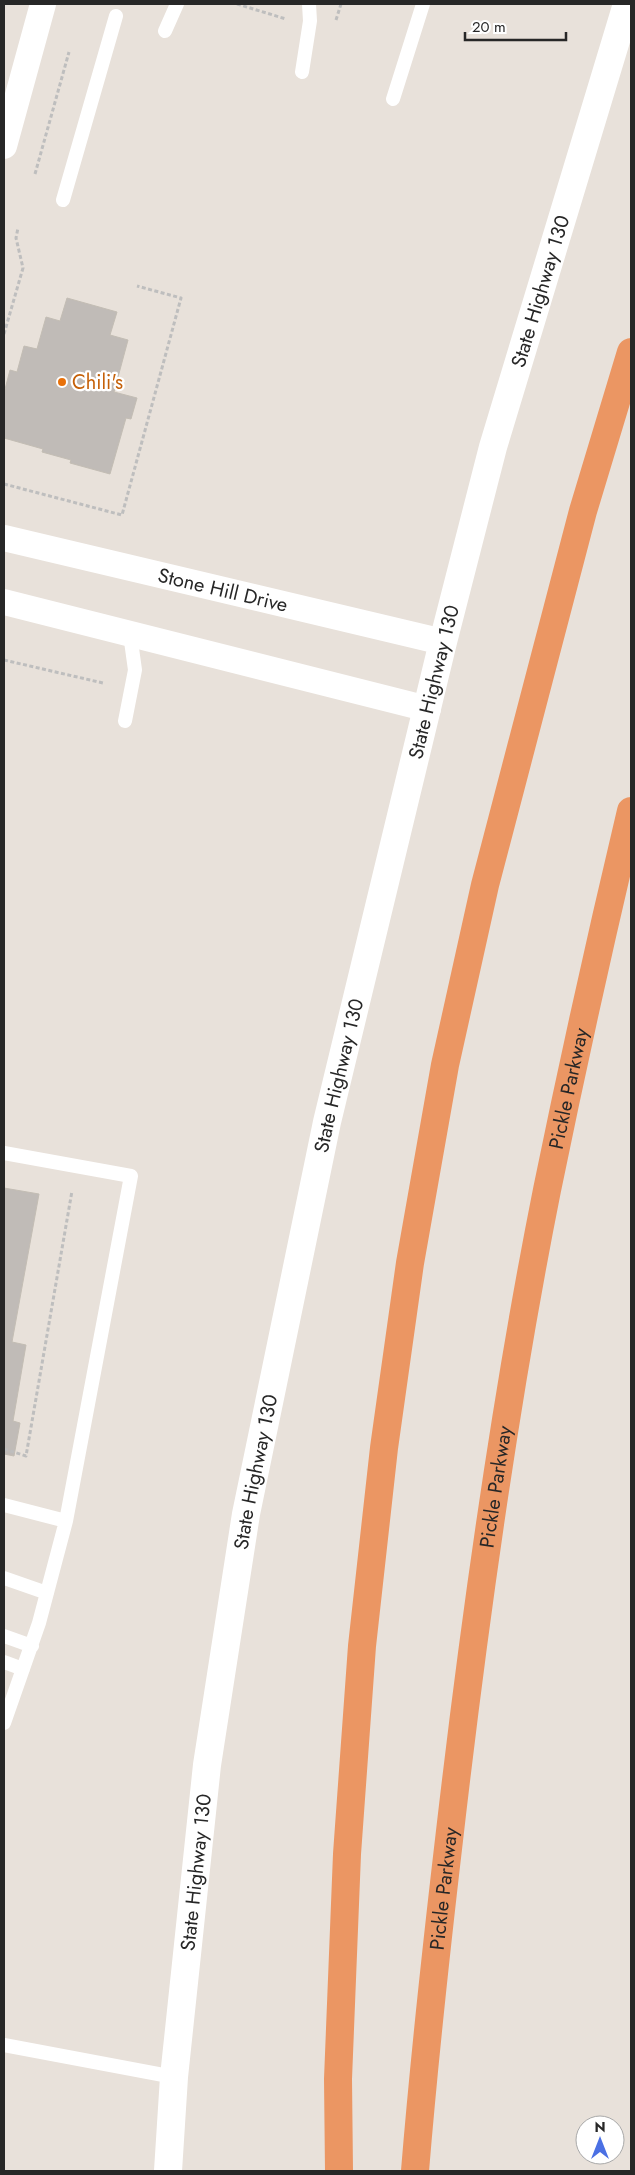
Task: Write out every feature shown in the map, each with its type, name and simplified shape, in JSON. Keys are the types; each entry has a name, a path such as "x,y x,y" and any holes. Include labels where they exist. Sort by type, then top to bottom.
{"highway":[{"path":"339,2171 338,2079 347,1854 362,1646 384,1448 410,1262 445,1066 485,885 583,512 631,352"},
{"name":"Pickle Parkway","path":"415,2171 424,2061 467,1686 504,1432 547,1192 595,965 631,811"}],"main road":[{"name":"State Highway 130","path":"168,2171 174,2077 207,1765 246,1514 327,1122 443,642 493,447 627,4"}],"street":[{"path":"4,146 43,4"},
{"name":"Stone Hill Drive","path":"4,538 443,642"},
{"path":"4,602 428,708"}],"lane":[{"path":"165,31 177,4"},
{"path":"302,72 310,21 309,4"},
{"path":"393,99 423,4"},
{"path":"62,200 116,16"},
{"path":"125,721 135,670 130,634"},
{"path":"4,1153 131,1176 66,1521 32,1646 23,1669 10,1689 4,1723"},
{"path":"4,1505 66,1521"},
{"path":"4,1578 47,1593"},
{"path":"4,1636 32,1646"},
{"path":"4,1662 23,1669"},
{"path":"4,2046 174,2077"}],"path":[{"path":"237,4 288,19"},
{"path":"35,174 69,52"},
{"path":"4,334 22,268 16,238 18,228"},
{"path":"4,484 122,515 180,298 137,286"},
{"path":"4,660 102,683"},
{"path":"4,1449 26,1456 72,1188"}],"building":[{"name":"Chili's","path":"67,298 117,312 110,335 128,340 114,392 137,398 131,419 126,418 110,474 70,463 71,460 42,452 43,449 4,438 4,393 10,370 17,372 24,346 37,349 46,317 60,321"},
{"path":"4,1188 39,1194 12,1342 26,1345 13,1421 20,1423 14,1456 4,1454"}],"place":[{"name":"Chili's","path":"62,382"}]}
